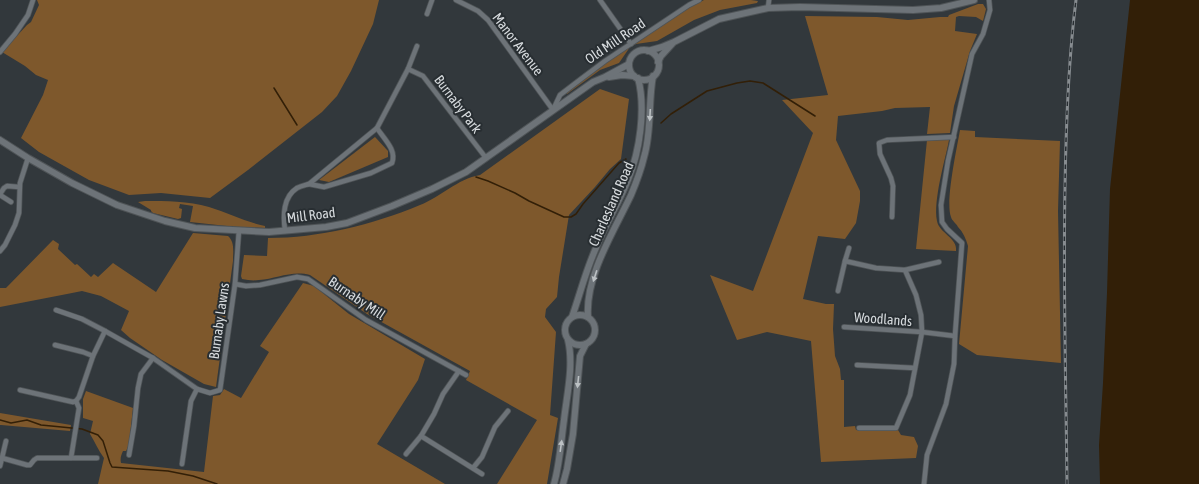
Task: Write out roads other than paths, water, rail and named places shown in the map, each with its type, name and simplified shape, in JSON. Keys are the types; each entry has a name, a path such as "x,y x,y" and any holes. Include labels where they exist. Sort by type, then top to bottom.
{"main road":[{"path":"674,42 661,56 658,62 658,68 653,76 645,79 636,77 631,72 629,64 630,59 634,54 640,51 648,51 662,47 719,19 768,8 800,7 913,10 941,8 974,0"},
{"path":"648,51 654,54 658,62"},
{"name":"Mill Road","path":"0,140 28,158 117,205 165,221 195,228 269,232 326,227 347,223 392,206 432,189 466,172 593,82 629,64"},
{"name":"Mill Road","path":"605,77 622,75 636,77"},
{"name":"Charlesland Road","path":"588,317 588,299 602,254 631,194 645,155 653,76"},
{"name":"Charlesland Road","path":"572,317 590,262 602,233 629,178 636,155 641,113 640,86 636,77"},
{"path":"554,484 567,403 571,351 566,336 565,329 567,323 572,317 581,315 588,317 594,323 596,330 592,341 586,344 578,345 568,340"},
{"path":"562,484 567,469 573,434 580,356 586,344"}],"street":[{"path":"0,52 28,15 33,0"},
{"path":"427,14 432,0"},
{"name":"Manor Avenue","path":"456,0 478,11 488,20 553,110"},
{"path":"600,0 631,44"},
{"path":"685,0 689,5"},
{"name":"Old Mill Road","path":"553,110 560,95 605,61 689,5 699,0"},
{"path":"768,0 768,8"},
{"path":"924,484 927,455 946,404 954,364 962,243 947,229 942,222 941,205 948,161 972,54 983,34 990,10 989,0"},
{"path":"285,231 284,214 287,198 298,188 309,184 377,128 408,69 417,46"},
{"name":"Burnaby Park","path":"408,69 423,76 486,158"},
{"path":"309,184 324,187 371,173 392,163 394,158 393,151 377,128"},
{"path":"892,217 893,186 880,154 879,144 887,140 954,137"},
{"path":"0,251 5,245 19,213 19,187 28,158"},
{"path":"11,202 0,195 7,186 19,187"},
{"name":"Burnaby Lawns","path":"56,310 82,319 105,331 153,358 197,389 210,394 220,390 235,284 239,230"},
{"path":"838,290 849,248"},
{"path":"846,261 876,268 905,270 939,262"},
{"name":"Woodlands","path":"859,428 896,428 910,394 922,332 921,315 905,270"},
{"name":"Burnaby Mill","path":"235,284 246,286 260,285 297,277 308,279 366,320 466,375"},
{"name":"Woodlands","path":"844,327 922,332 955,336"},
{"path":"76,401 79,397 93,356 105,331"},
{"path":"55,345 93,356"},
{"path":"128,455 134,426 141,374 153,358"},
{"path":"857,365 915,368"},
{"path":"406,454 421,436 434,414 443,394 459,371"},
{"path":"182,464 191,401 197,389"},
{"path":"20,390 72,402 76,401"},
{"path":"71,458 79,408 76,401"},
{"path":"473,468 482,457 495,427 508,411"},
{"path":"421,436 482,474"},
{"path":"0,466 6,441"},
{"path":"2,458 27,465 37,458 97,458"}],"waterway":[{"path":"661,123 671,114 707,91 750,81 763,83 815,116"},
{"path":"274,88 297,125"},
{"path":"476,177 515,193 564,217 571,217 576,214 619,163 626,159"},
{"path":"0,420 11,423 27,420 41,425 82,429 98,435 103,441 112,467 168,471 193,476 217,484"}],"railway":[{"path":"1067,484 1064,298 1065,164 1069,70 1076,0"}]}
